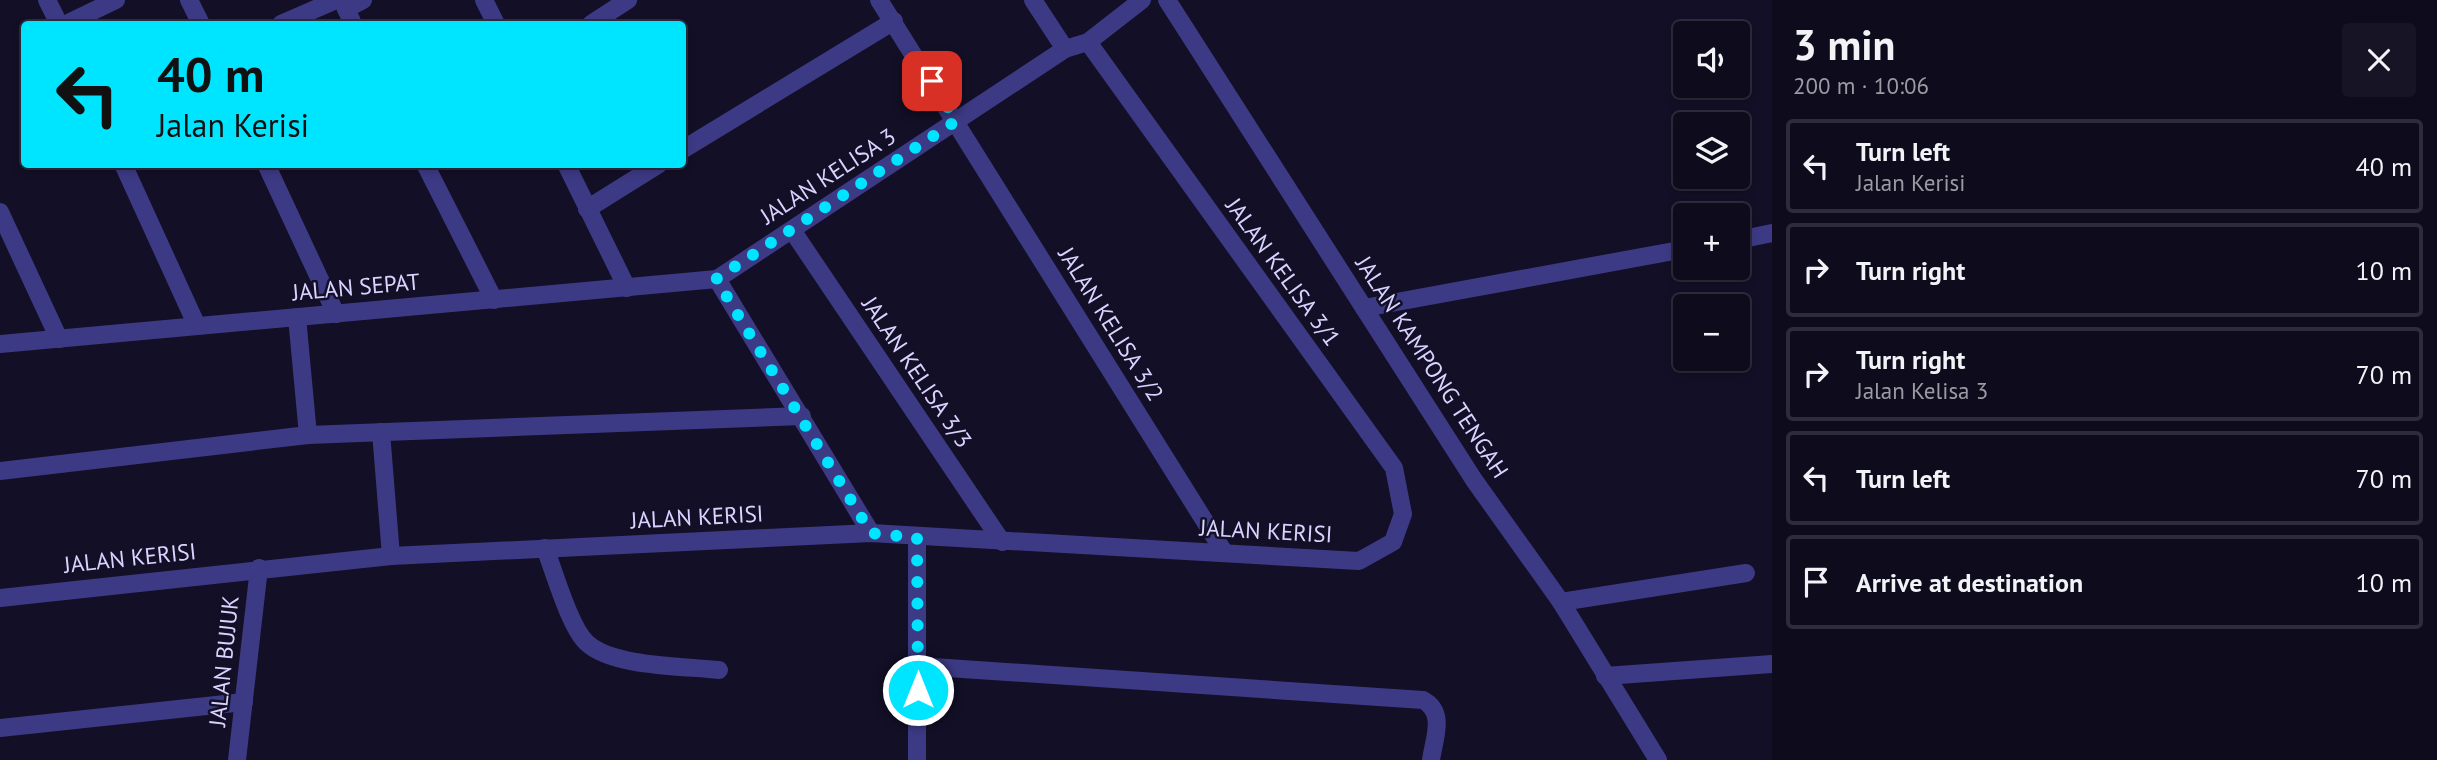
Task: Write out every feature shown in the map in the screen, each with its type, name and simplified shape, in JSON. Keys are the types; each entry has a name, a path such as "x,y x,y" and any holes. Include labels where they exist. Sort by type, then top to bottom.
{"street":[{"path":"47,0 58,21"},
{"path":"72,21 116,0"},
{"path":"189,0 200,21"},
{"path":"293,21 344,8 363,0"},
{"path":"484,0 494,21"},
{"path":"596,21 628,0"},
{"name":"JALAN KELISA 3/2","path":"879,0 1224,552"},
{"path":"1033,0 1065,49 1124,0"},
{"name":"JALAN KELISA 3","path":"716,279 1065,49 1087,42 1142,0"},
{"name":"JALAN KAMPONG TENGAH","path":"1167,0 1474,480 1561,602 1658,760"},
{"path":"686,148 894,21"},
{"name":"JALAN KELISA 3/1","path":"1087,42 1394,468 1403,514 1393,542"},
{"path":"125,168 197,326"},
{"path":"268,168 336,314"},
{"path":"427,168 494,300"},
{"path":"568,168 627,288"},
{"path":"587,209 653,168"},
{"path":"0,212 59,339"},
{"name":"JALAN KELISA 3/3","path":"792,230 1002,542"},
{"path":"1750,238 1772,233"},
{"path":"1364,308 1673,251"},
{"path":"716,279 871,533"},
{"name":"JALAN SEPAT","path":"0,344 716,279"},
{"path":"297,317 308,435"},
{"path":"0,471 308,435 802,416"},
{"path":"381,432 391,556"},
{"name":"JALAN KERISI","path":"0,598 259,568 391,556 871,533 917,538 1359,561 1393,542"},
{"path":"917,538 917,760"},
{"path":"545,548 566,605 586,643 614,658 719,670"},
{"name":"JALAN BUJUK","path":"237,760 259,568"},
{"path":"1561,602 1746,573"},
{"path":"1605,676 1772,664"},
{"path":"918,666 1423,700 1432,704 1438,716 1431,760"},
{"path":"0,728 244,702"}],"route":[{"path":"918,690 917,538 871,533 716,279 956,121 932,81"}]}
